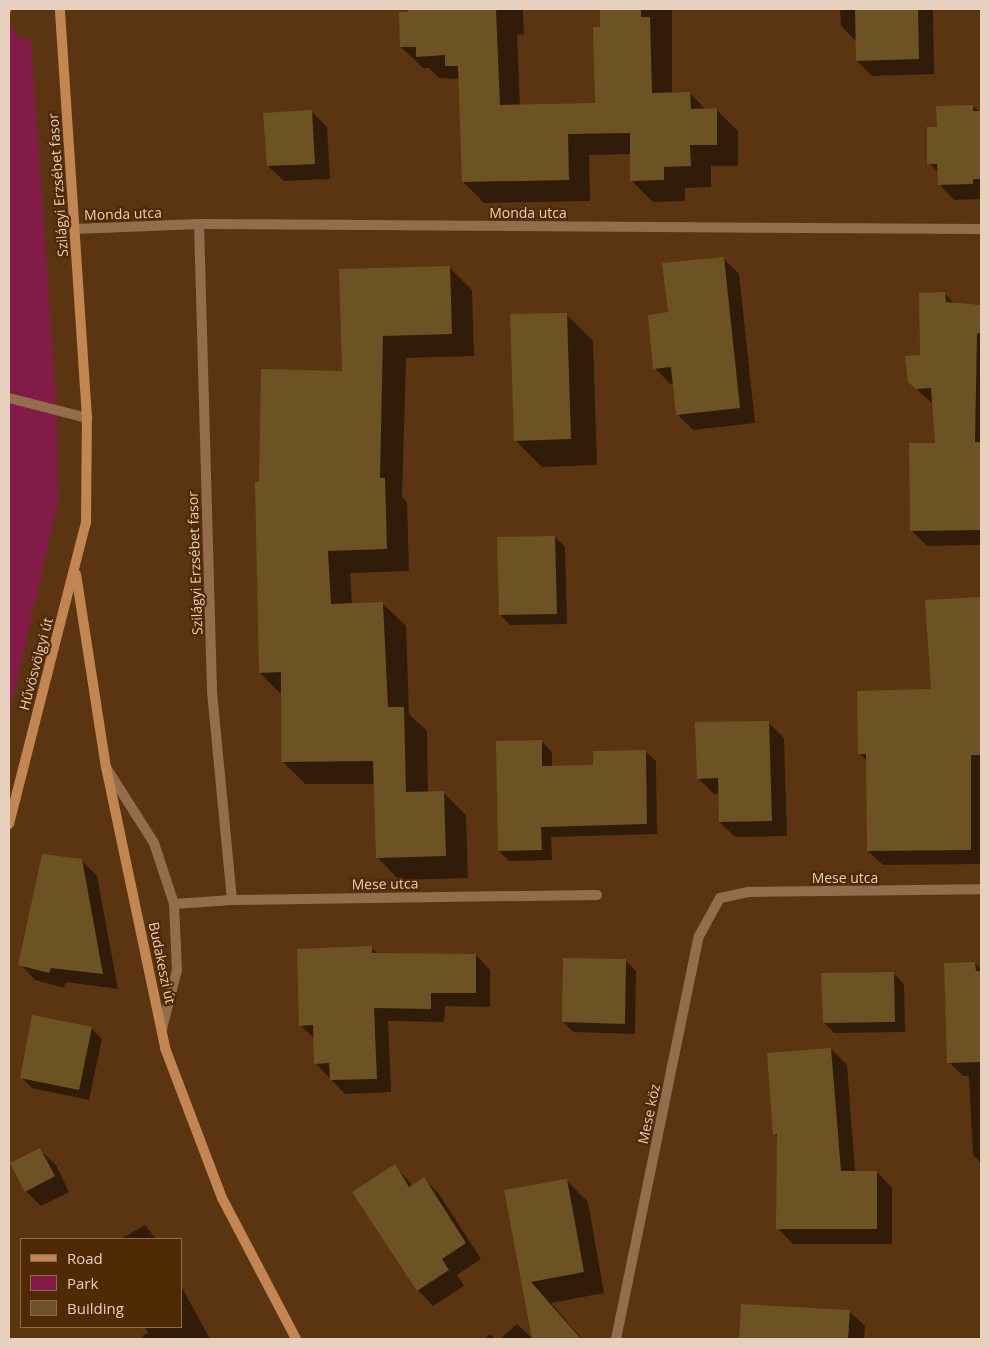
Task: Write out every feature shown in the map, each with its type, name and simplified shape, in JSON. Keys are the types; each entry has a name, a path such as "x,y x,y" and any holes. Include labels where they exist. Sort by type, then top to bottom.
{"main road":[{"name":"Szilágyi Erzsébet fasor","path":"60,9 87,418 86,523 75,568"},
{"name":"Budakeszi út","path":"75,568 106,767 162,1029 182,1097 222,1198 296,1339"},
{"name":"Hűvösvölgyi út","path":"9,824 75,568"}],"street":[{"name":"Monda utca","path":"75,229 199,224 981,229"},
{"name":"Szilágyi Erzsébet fasor","path":"199,224 212,692 232,900"},
{"path":"9,398 87,418"},
{"path":"106,767 154,843 174,904 177,970 162,1029"},
{"name":"Mese utca","path":"720,898 750,892 978,891"},
{"name":"Mese utca","path":"174,904 232,900 597,895"},
{"name":"Mese köz","path":"616,1339 699,936 720,898"}],"green space":[{"path":"9,22 19,39 31,39 56,402 58,501 9,715"}],"building":[{"path":"408,9 496,9 500,105 595,103 593,27 600,27 600,9 641,9 641,17 650,17 652,93 690,92 691,109 717,108 717,145 690,145 691,166 664,167 664,180 630,181 630,133 568,134 569,180 462,182 458,66 445,66 445,55 416,57 416,47 400,47 399,12 408,12"},
{"path":"855,9 918,9 919,59 856,61"},
{"path":"973,105 973,111 981,111 981,179 973,179 973,184 938,185 937,164 927,164 927,127 937,127 936,106"},
{"path":"312,110 315,164 267,166 263,113"},
{"path":"724,257 740,408 676,415 671,367 653,369 648,315 668,312 662,263"},
{"path":"450,266 452,334 383,336 380,478 385,478 387,549 328,551 331,604 383,602 388,707 404,707 406,792 444,791 446,856 376,858 373,761 281,762 281,672 259,673 255,482 259,482 261,369 342,371 339,269"},
{"path":"945,292 946,302 981,305 981,332 977,334 975,442 981,442 981,530 910,531 909,443 935,443 931,388 916,389 908,382 905,356 920,355 919,293"},
{"path":"567,313 571,439 514,441 510,314"},
{"path":"555,536 557,614 499,615 497,537"},
{"path":"981,597 981,755 971,755 971,850 867,851 866,754 858,754 857,691 931,689 925,600"},
{"path":"769,721 772,821 719,822 718,778 697,779 695,722"},
{"path":"542,740 542,766 593,765 593,751 646,750 647,824 541,827 542,850 498,851 496,741"},
{"path":"42,854 82,859 103,974 51,968 49,973 18,965"},
{"path":"372,946 372,953 476,954 476,993 431,993 431,1009 374,1008 377,1079 330,1080 329,1063 314,1064 313,1025 299,1026 297,949"},
{"path":"563,958 626,959 625,1024 562,1022"},
{"path":"975,962 976,971 981,971 981,1062 947,1063 944,963"},
{"path":"894,972 895,1022 823,1023 821,973"},
{"path":"32,1015 92,1027 79,1090 20,1078"},
{"path":"831,1048 841,1171 877,1171 877,1229 776,1229 777,1134 773,1135 767,1053"},
{"path":"40,1148 55,1176 25,1192 10,1163"},
{"path":"395,1164 409,1187 424,1177 466,1243 442,1259 449,1270 417,1291 352,1192"},
{"path":"567,1179 584,1272 531,1282 581,1339 532,1339 504,1190"},
{"path":"741,1304 850,1310 848,1339 739,1339"}],"tram line":[{"path":"9,13 10,9"}]}
